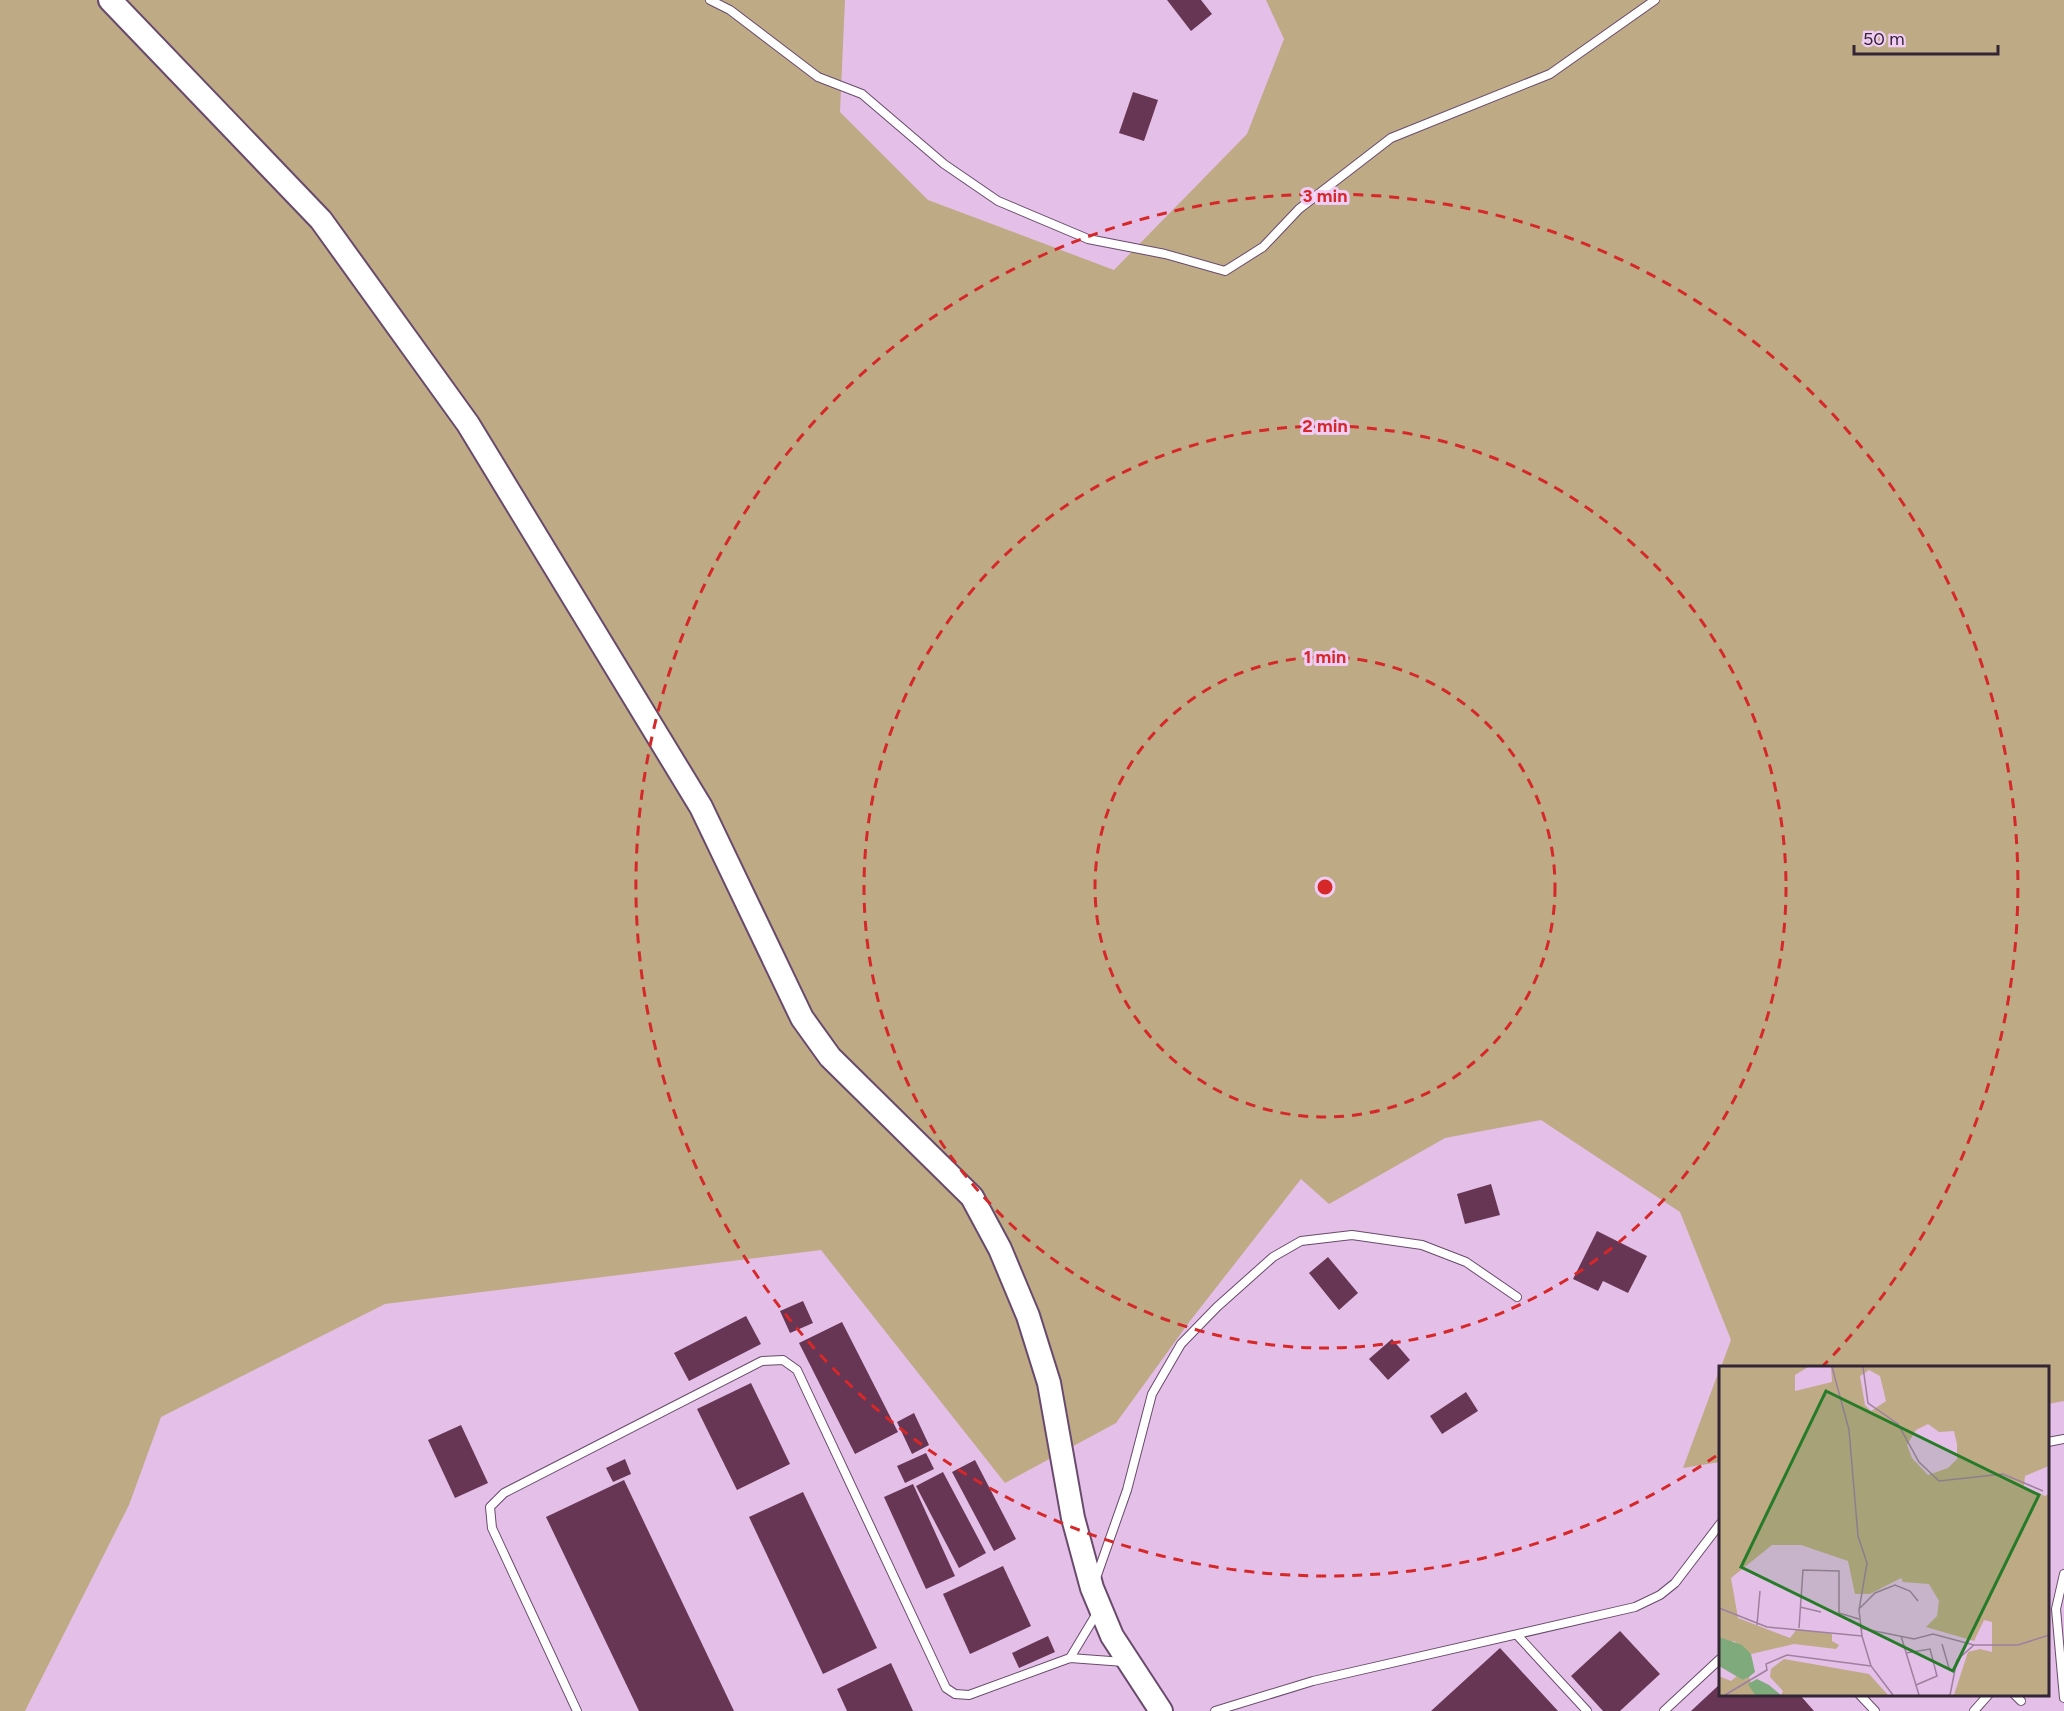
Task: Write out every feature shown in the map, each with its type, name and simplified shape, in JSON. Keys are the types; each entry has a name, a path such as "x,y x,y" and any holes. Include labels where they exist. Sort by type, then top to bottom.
{"main road":[{"path":"110,0 321,220 468,424 701,807 802,1018 830,1057 972,1197 1000,1249 1028,1316 1049,1383 1073,1518 1096,1598 1112,1636 1161,1711"}],"lane":[{"path":"710,0 730,10 818,77 862,94 944,164 998,201 1088,239 1165,254 1225,271 1263,247 1299,209 1391,138 1550,74 1655,0"},
{"path":"1070,1658 1096,1598 1152,1394 1181,1344 1217,1307 1273,1257 1301,1241 1352,1235 1422,1245 1466,1262 1517,1297"},
{"path":"577,1711 492,1528 490,1507 504,1493 762,1361 783,1360 797,1370 946,1688 955,1694 969,1695 1070,1658 1130,1662"},
{"path":"2049,1442 2064,1439"},
{"path":"1215,1711 1313,1681 1442,1650 1518,1636 1635,1607 1660,1595 1675,1583 1719,1525"},
{"path":"2064,1574 2056,1609 2064,1698"},
{"path":"1518,1636 1587,1711"},
{"path":"1664,1711 1719,1660"},
{"path":"1860,1696 1875,1711"},
{"path":"1974,1711 1988,1696"},
{"path":"2015,1696 2021,1701"}],"shaded area":[{"path":"0,0 845,0 840,112 928,200 1114,270 1247,134 1284,39 1266,0 2064,0 2064,1401 2049,1404 2049,1366 1721,1366 1731,1340 1680,1212 1541,1120 1445,1138 1329,1204 1301,1179 1190,1321 1116,1423 1005,1483 821,1250 385,1304 161,1417 129,1505 25,1711 0,1711"},
{"path":"1719,1371 1719,1462 1683,1468"}],"building":[{"path":"1167,0 1201,0 1212,14 1191,31"},
{"path":"1133,92 1158,100 1144,141 1119,133"},
{"path":"1491,1184 1500,1215 1465,1224 1457,1194"},
{"path":"1597,1231 1647,1256 1628,1293 1603,1281 1598,1291 1573,1279"},
{"path":"1328,1257 1358,1293 1339,1310 1309,1273"},
{"path":"803,1301 813,1323 790,1333 780,1311"},
{"path":"746,1316 761,1344 689,1381 674,1353"},
{"path":"842,1322 898,1432 855,1454 799,1343"},
{"path":"1392,1339 1410,1360 1388,1380 1369,1359"},
{"path":"751,1383 790,1464 737,1490 697,1409"},
{"path":"1466,1392 1478,1411 1442,1434 1430,1416"},
{"path":"914,1413 929,1445 912,1454 897,1422"},
{"path":"461,1425 488,1483 455,1498 428,1440"},
{"path":"926,1453 934,1469 905,1483 897,1466"},
{"path":"625,1459 631,1474 613,1482 606,1468"},
{"path":"975,1460 1016,1539 994,1551 952,1472"},
{"path":"943,1472 986,1553 959,1568 916,1486"},
{"path":"624,1480 734,1711 639,1711 546,1517"},
{"path":"913,1484 955,1576 926,1589 884,1497"},
{"path":"803,1492 877,1648 823,1674 749,1517"},
{"path":"1003,1566 1031,1626 970,1654 943,1594"},
{"path":"1620,1631 1660,1674 1620,1711 1603,1711 1571,1676"},
{"path":"1048,1636 1055,1652 1019,1668 1012,1653"},
{"path":"1500,1648 1558,1711 1431,1711"},
{"path":"891,1663 913,1711 847,1711 837,1689"},
{"path":"1719,1685 1719,1696 1801,1696 1814,1711 1691,1711"}]}
